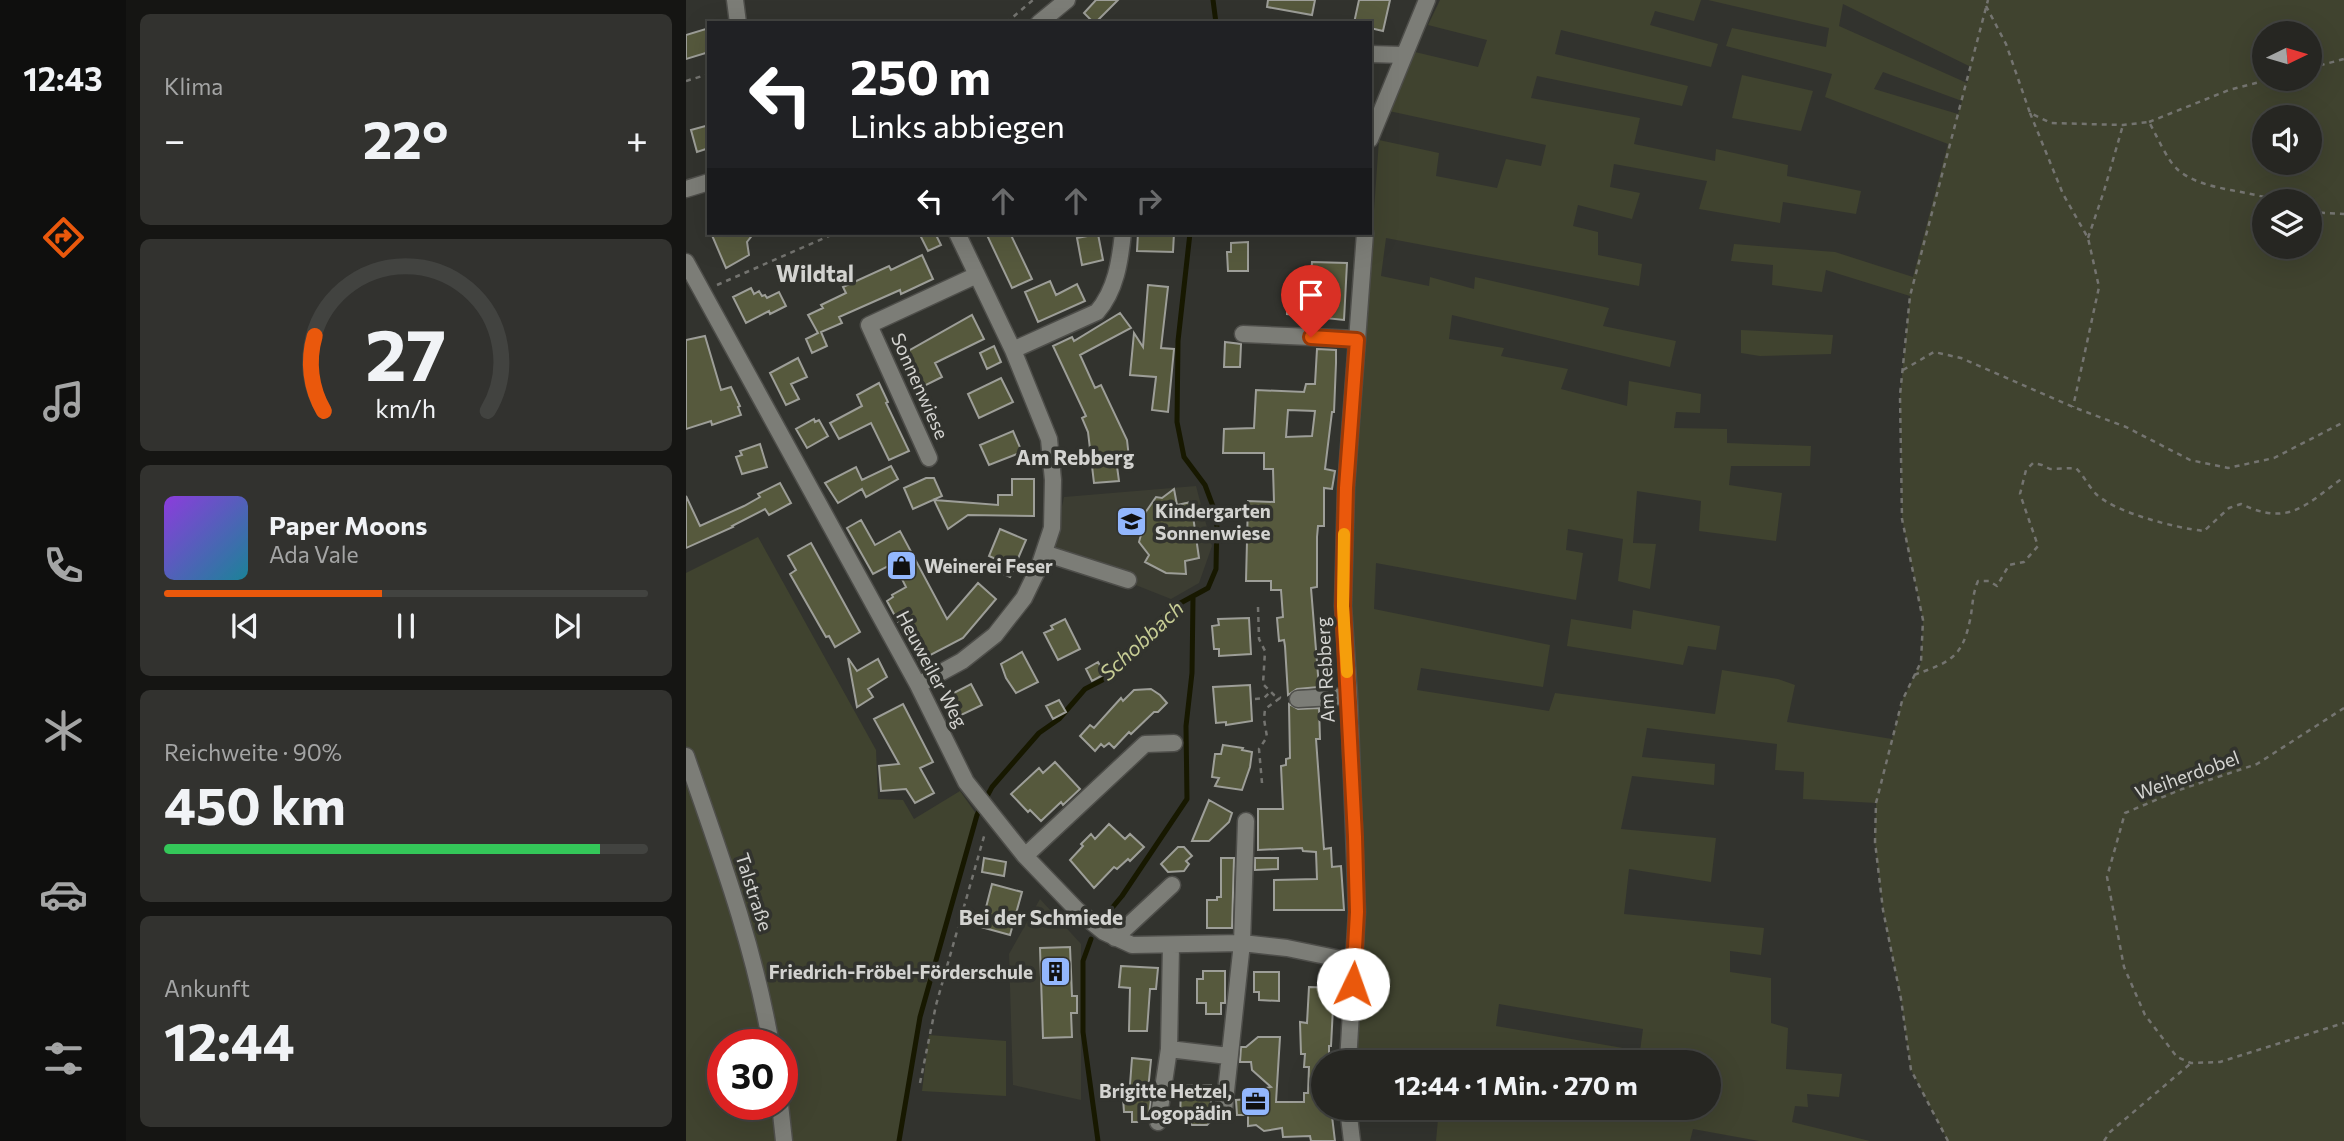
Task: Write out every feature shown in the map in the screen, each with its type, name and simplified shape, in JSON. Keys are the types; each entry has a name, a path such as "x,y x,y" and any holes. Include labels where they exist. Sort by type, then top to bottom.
{"street":[{"path":"734,0 738,21"},
{"path":"1041,21 1067,0"},
{"path":"1372,134 1427,0"},
{"path":"1372,54 1403,55"},
{"path":"686,189 707,184"},
{"path":"918,685 962,662 995,635 1024,598 1040,567 1052,528 1053,480 1049,439 1013,350 958,235"},
{"path":"1013,350 1097,312 1113,286 1123,235"},
{"name":"Am Rebberg","path":"1349,1050 1357,912 1343,580 1346,488 1365,235"},
{"name":"Heuweiler Weg","path":"686,262 918,685 966,782 1025,856 1077,910 1104,932 1132,945 1242,943 1287,948 1355,962"},
{"name":"Sonnenwiese","path":"929,458 869,325 977,275"},
{"path":"1243,334 1357,340"},
{"path":"1044,553 1128,580"},
{"path":"1298,699 1349,696"},
{"path":"1025,856 1145,744 1174,743"},
{"name":"Talstraße","path":"686,756 743,919 768,1029"},
{"path":"1224,1110 1242,943 1247,821"},
{"path":"1115,938 1172,885"},
{"path":"1158,1122 1169,1049 1171,946"},
{"path":"1169,1049 1228,1056"},
{"path":"782,1120 784,1141"},
{"path":"1349,1120 1352,1141"}],"path":[{"path":"1008,21 1033,0"},
{"path":"1948,1141 1911,1070 1901,999 1883,910 1875,842 1876,803 1902,701 1921,662 1923,620 1902,519 1900,395 1913,277 1987,0"},
{"path":"1986,6 2006,44 2063,194 2088,238 2099,287 2073,407"},
{"path":"2322,65 2344,59"},
{"path":"686,81 707,75"},
{"path":"2030,113 2051,123 2123,125 2149,121 2229,90 2252,84"},
{"path":"2149,121 2176,169 2204,185 2252,193"},
{"path":"2088,238 2123,125"},
{"path":"2322,213 2344,214"},
{"path":"703,292 831,235"},
{"path":"1902,370 1934,352 1961,358 2126,427 2190,460 2228,468 2274,458 2344,422"},
{"path":"1914,675 1949,663 1962,647 1971,618 1972,594 1978,581 1989,581 1997,586 2009,565 2024,562 2038,546 2020,494 2026,470 2033,463 2050,469 2076,468 2087,479 2094,492 2116,508 2185,529 2204,531 2229,508 2241,504 2261,513 2278,515 2303,507 2344,477"},
{"path":"1258,607 1259,639 1265,651 1264,684 1281,698 1298,699"},
{"path":"1264,698 1270,691"},
{"path":"1255,699 1264,698 1271,703"},
{"path":"1262,783 1259,749 1267,737 1265,709 1281,698"},
{"name":"Weiherdobel","path":"2191,1063 2177,1057 2146,1015 2124,967 2107,877 2125,813 2182,789 2257,764 2344,708"},
{"path":"920,1083 936,1005 990,813"},
{"path":"2104,1141 2110,1132 2191,1063 2220,1062 2344,1023"}],"shaded area":[{"name":"Kindergarten Sonnenwiese","path":"1196,486 1212,546 1199,583 1171,599 1052,552 1064,497"},
{"path":"1040,899 1081,944 1081,1100 1013,1085 1009,954"}],"green space":[{"path":"1440,0 1701,0 1694,21 1655,11 1650,25 1718,44 1711,67 1561,30 1555,54 1688,86 1682,106 1537,76 1531,98 1640,118 1634,144 1715,161 1716,149 1788,165 1787,176 1861,191 1856,214 1783,202 1780,223 1699,209 1707,181 1614,164 1610,187 1640,193 1632,219 1578,205 1573,226 1598,232 1598,255 1642,264 1639,286 1386,238 1381,276 1429,286 1430,277 1474,289 1475,277 1609,308 1603,326 1676,341 1670,367 1452,315 1449,339 1504,348 1501,356 1568,369 1561,389 1627,406 1629,381 1701,394 1700,413 1676,412 1674,428 1727,429 1727,443 1811,446 1810,466 1731,466 1729,485 1782,493 1776,541 1699,531 1701,501 1637,491 1633,543 1656,544 1650,589 1618,581 1623,539 1568,529 1566,550 1583,553 1576,600 1376,563 1374,609 1550,645 1543,687 1421,668 1417,690 1549,711 1555,693 1715,714 1722,670 1778,679 1795,685 1787,722 1892,739 1902,701 1921,662 1923,620 1902,519 1900,395 1910,296 1826,270 1822,292 1772,285 1773,265 1731,261 1734,244 1835,252 1913,277 1948,144 1825,97 1832,74 1726,46 1732,28 1826,47 1829,28 1708,0 2344,0 2344,1141 1948,1141 1911,1070 1901,999 1883,910 1875,842 1876,803 1803,799 1804,772 1775,770 1777,744 1647,728 1642,757 1715,764 1714,785 1632,776 1621,829 1716,838 1711,882 1629,869 1624,914 1764,928 1761,955 1730,951 1730,972 1771,978 1771,1023 1788,1028 1786,1069 1842,1074 1839,1097 1807,1094 1808,1107 1795,1106 1792,1122 1870,1141 1759,1141 1693,1129 1690,1141 1436,1141 1438,1120 1721,1120 1721,1050 1640,1050 1643,1029 1499,1004 1496,1026 1634,1050 1350,1050 1350,609 1354,490 1379,140 1439,153 1436,176 1497,188 1506,159 1541,166 1546,145 1389,111 1415,52 1478,67 1487,40 1428,25","holes":["1843,4 1971,67 1967,83 1839,26","1883,72 1962,101 1958,114 1874,89"]},
{"path":"1742,75 1813,91 1801,131 1732,118"},
{"path":"1741,330 1833,335 1831,354 1760,356 1741,353"},
{"path":"758,537 876,750 878,799 903,800 914,819 960,791 977,815 920,1017 899,1141 686,1141 686,573"},
{"path":"1633,610 1720,626 1716,650 1688,646 1683,665 1567,646 1571,619 1631,629"},
{"path":"929,1035 1006,1041 1006,1096 922,1091"}],"building":[{"path":"1096,0 1118,0 1097,21 1092,21 1084,13"},
{"path":"1268,0 1315,0 1312,15 1267,7"},
{"path":"1359,0 1390,0 1383,31 1372,28 1372,21 1354,21"},
{"path":"707,29 707,53 686,59 686,35"},
{"path":"707,126 707,149 697,152 691,130"},
{"path":"712,235 752,235 747,242 749,255 726,268"},
{"path":"920,235 936,235 941,245 928,251"},
{"path":"987,235 1011,235 1032,279 1012,288"},
{"path":"1098,235 1103,260 1082,265 1077,238"},
{"path":"1138,235 1174,235 1173,252 1137,251"},
{"path":"1248,242 1248,271 1228,271 1227,252 1231,252 1231,243"},
{"path":"922,255 933,279 901,294 900,290 839,317 842,323 821,332 827,346 812,353 806,339 818,333 808,315 823,308 821,305 846,293 843,287 889,266 891,270"},
{"path":"1312,262 1347,263 1344,320 1287,314 1287,296 1302,297 1310,293"},
{"path":"1050,281 1056,295 1077,284 1085,301 1038,322 1025,292"},
{"path":"1148,285 1168,287 1161,348 1174,349 1168,412 1152,410 1156,377 1130,375 1134,333 1143,347"},
{"path":"751,288 754,294 759,291 767,298 779,292 786,306 746,323 733,297"},
{"path":"1120,313 1131,328 1080,355 1095,388 1101,385 1127,440 1129,458 1116,459 1119,481 1094,483 1088,432 1082,418 1086,416 1053,346 1072,337 1074,341"},
{"path":"972,315 984,339 935,363 942,377 920,388 903,354"},
{"path":"705,336 721,390 731,387 741,415 712,425 711,421 686,429 686,340"},
{"path":"1225,342 1241,344 1240,367 1224,367"},
{"path":"994,346 1001,362 987,369 980,353"},
{"path":"1317,349 1336,350 1334,412 1325,469 1335,471 1332,489 1324,488 1324,526 1318,526 1317,537 1317,587 1311,588 1319,687 1297,689 1288,695 1285,646 1284,640 1279,641 1277,618 1283,617 1281,590 1271,590 1271,581 1246,581 1248,501 1274,502 1273,469 1264,469 1264,453 1223,453 1224,429 1254,428 1256,390 1304,392 1306,384 1315,384","holes":["1288,410 1315,411 1312,436 1286,437"]},
{"path":"798,358 807,377 791,384 799,399 786,405 770,373"},
{"path":"1001,378 1013,402 979,418 968,394"},
{"path":"879,383 909,451 889,460 871,423 839,439 830,423 862,406 857,395"},
{"path":"814,419 815,422 819,420 828,436 807,448 796,429"},
{"path":"1013,431 1022,452 989,465 980,445"},
{"path":"760,444 767,467 742,474 736,457 742,455 740,451"},
{"path":"891,466 898,479 866,497 862,489 838,503 825,483 856,467 862,480"},
{"path":"926,478 934,478 942,496 913,509 904,488"},
{"path":"1012,479 1034,479 1034,516 968,515 948,529 934,500 998,505 998,495 1012,495"},
{"path":"780,483 791,503 769,515 765,509 686,548 686,496 700,526 744,506 760,497 758,494"},
{"name":"Kindergarten Sonnenwiese","path":"1174,489 1177,505 1191,502 1199,558 1185,561 1186,574 1166,573 1145,562 1149,555 1139,542 1145,520 1143,516 1156,497 1162,498"},
{"path":"861,520 875,545 900,531 947,619 978,583 996,599 963,638 919,661 887,601 906,587 894,563 873,574 847,528"},
{"path":"1000,529 1026,540 1010,577 994,570 998,560 989,556"},
{"path":"811,543 860,632 835,647 829,636 826,637 790,574 796,570 788,556"},
{"path":"1249,618 1251,654 1219,656 1219,649 1214,649 1212,626 1219,625 1218,619"},
{"path":"1065,619 1080,649 1058,660 1044,633"},
{"path":"1022,652 1038,682 1016,693 1001,664"},
{"path":"848,658 857,671 878,659 887,677 868,689 873,697 857,707"},
{"path":"1098,662 1105,674 1092,681 1086,669"},
{"path":"971,684 982,705 957,717 946,697"},
{"path":"1250,685 1252,721 1226,725 1226,722 1216,723 1213,687"},
{"path":"1151,689 1167,703 1131,734 1129,732 1114,748 1109,743 1104,747 1101,744 1095,751 1080,736 1090,725 1094,728 1121,698 1123,701 1134,690"},
{"path":"1059,700 1066,712 1053,719 1046,706"},
{"path":"903,704 933,762 920,768 934,793 915,803 906,789 881,791 879,766 899,764 874,719"},
{"path":"1289,704 1298,709 1319,708 1320,739 1316,739 1324,849 1331,848 1332,867 1341,866 1344,910 1274,910 1274,880 1317,879 1316,852 1303,851 1302,848 1258,850 1258,809 1283,809 1281,766 1286,765 1286,759 1290,758"},
{"path":"1223,745 1252,752 1242,790 1215,786 1219,778 1212,777 1215,754 1221,754"},
{"path":"1055,762 1080,789 1041,821 1011,794 1039,768 1043,773"},
{"path":"1209,800 1232,813 1229,822 1209,841 1192,841"},
{"path":"1109,824 1125,839 1130,834 1144,847 1130,861 1128,859 1117,869 1114,867 1094,888 1070,860 1091,834 1095,839"},
{"path":"1178,847 1184,847 1192,856 1186,861 1189,864 1184,871 1168,872 1161,864"},
{"path":"984,858 1006,862 1004,876 982,872"},
{"path":"1221,858 1234,858 1232,928 1207,928 1207,900 1221,897"},
{"path":"1255,858 1278,858 1278,869 1255,870"},
{"path":"992,884 1022,892 1010,935 981,927"},
{"name":"Friedrich-Fröbel-Förderschule","path":"1070,947 1072,996 1077,996 1077,1013 1071,1013 1072,1037 1043,1038 1040,948"},
{"path":"1121,966 1158,968 1156,989 1150,989 1147,1031 1129,1031 1130,988 1119,987"},
{"path":"1203,971 1225,971 1225,1003 1221,1003 1221,1014 1206,1014 1206,1003 1197,1003 1197,979 1203,979"},
{"path":"1254,972 1279,972 1279,1001 1259,1000 1259,992 1254,992"},
{"path":"1309,987 1334,988 1331,1046 1329,1050 1311,1050 1311,1120 1332,1120 1335,1141 1311,1141 1310,1136 1283,1137 1282,1128 1264,1131 1256,1125 1248,1126 1248,1115 1237,1115 1236,1100 1249,1099 1248,1094 1251,1091 1271,1087 1252,1070 1251,1062 1240,1062 1241,1047 1246,1047 1258,1037 1280,1037 1276,1102 1304,1102 1304,1093 1308,1093 1309,1067 1304,1067 1305,1054 1301,1054 1300,1022 1307,1023"},
{"path":"1132,1058 1151,1060 1148,1122 1132,1122 1132,1112 1124,1112 1123,1098 1129,1098"},
{"path":"1211,1085 1211,1121 1207,1125 1192,1125 1190,1122 1180,1121 1181,1086"}],"waterway":[{"name":"Schobbach","path":"1213,0 1216,21"},
{"name":"Schobbach","path":"899,1141 920,1017 977,815 992,787 1039,733 1059,719 1085,689 1112,675 1130,648 1175,606 1208,588 1216,569 1217,517 1205,485 1184,457 1177,422 1178,341 1190,235"},
{"path":"1102,920 1122,896 1187,799 1186,726 1192,673 1193,598"},
{"path":"1091,939 1083,961 1083,1032 1098,1141"}],"slow traffic":[{"path":"1344,534 1343,606 1347,672"}],"place":[{"name":"Kindergarten Sonnenwiese","path":"1132,522"},
{"name":"Weinerei Feser","path":"901,566"},
{"name":"Friedrich-Fröbel-Förderschule","path":"1056,972"},
{"name":"Brigitte Hetzel, Logopädin","path":"1255,1102"}],"district":[{"name":"Wildtal","path":"815,274"},
{"name":"Am Rebberg","path":"1075,458"},
{"name":"Bei der Schmiede","path":"1041,918"}],"route":[{"path":"1311,337 1357,340 1346,488 1343,606 1357,912 1353,984"}]}
